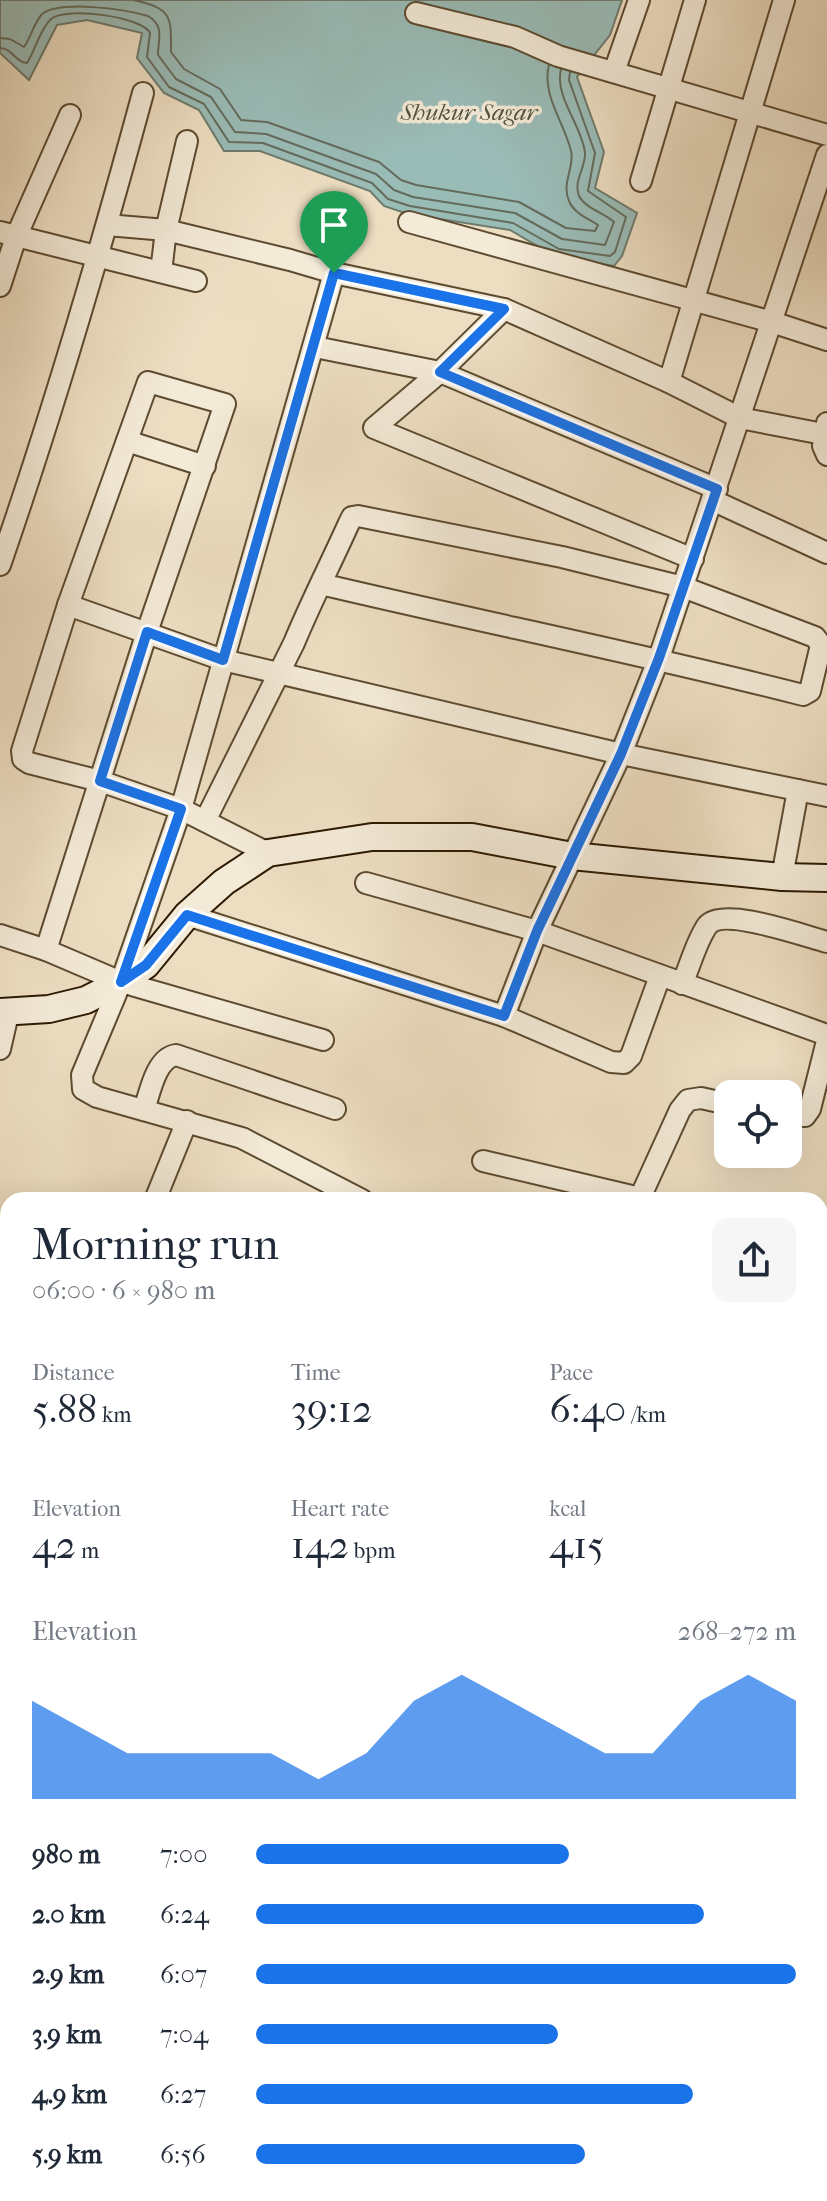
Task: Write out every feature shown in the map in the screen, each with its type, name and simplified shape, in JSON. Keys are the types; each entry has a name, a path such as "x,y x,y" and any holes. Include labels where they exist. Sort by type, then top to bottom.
{"street":[{"path":"614,72 639,0"},
{"path":"641,181 695,0"},
{"path":"669,382 784,0"},
{"path":"416,13 515,37 558,56 827,135"},
{"path":"0,565 47,428 143,93"},
{"path":"0,286 8,235 70,115"},
{"path":"161,272 166,230 187,141"},
{"path":"504,1016 537,931 621,754 659,658 827,155"},
{"path":"409,222 827,340"},
{"path":"107,225 166,230 334,273 504,309 669,382 740,418 825,428 823,446 827,455"},
{"path":"8,235 196,281"},
{"path":"334,273 181,809 121,982 82,1075 83,1089 97,1097 242,1138 347,1192"},
{"path":"504,309 440,372 374,428 693,559"},
{"path":"315,347 440,372 715,494 827,553"},
{"path":"46,950 100,781 147,632 225,404 148,382 68,605 22,751 23,759 100,781 181,809 268,853"},
{"path":"127,441 205,466"},
{"path":"205,821 352,517 562,557 683,587 820,640 821,645 810,691 803,695 659,658 321,584"},
{"path":"68,605 223,660 621,754 827,796"},
{"path":"782,877 798,790"},
{"path":"0,1049 4,1013 49,1009 86,1000 121,982 146,965 187,915 224,882 268,853 372,837 472,837 572,856 782,877 827,878"},
{"path":"366,883 537,931 827,1035"},
{"path":"187,915 504,1016 611,1062 624,1063 631,1056 660,976"},
{"path":"682,984 708,924 718,918 734,918 827,942"},
{"path":"0,935 46,950 121,982 323,1040"},
{"path":"802,1116 810,1109 827,1041"},
{"path":"144,1110 162,1062 168,1056 176,1055 335,1109"},
{"path":"643,1192 680,1110 688,1100 701,1098 714,1101"},
{"path":"158,1192 187,1121"},
{"path":"483,1161 611,1192"}],"water":[{"name":"Shukur Sagar","path":"0,0 622,0 610,35 577,77 604,152 595,188 637,213 622,256 614,266 556,257 510,230 408,214 384,206 370,191 260,151 224,151 199,110 164,93 137,58 142,33 87,20 57,25 29,80 0,53"}],"route":[{"path":"334,273 504,309 440,372 717,489 659,658 621,754 537,931 504,1016 187,915 146,965 121,982 181,809 100,781 147,632 223,660 334,273"}]}
